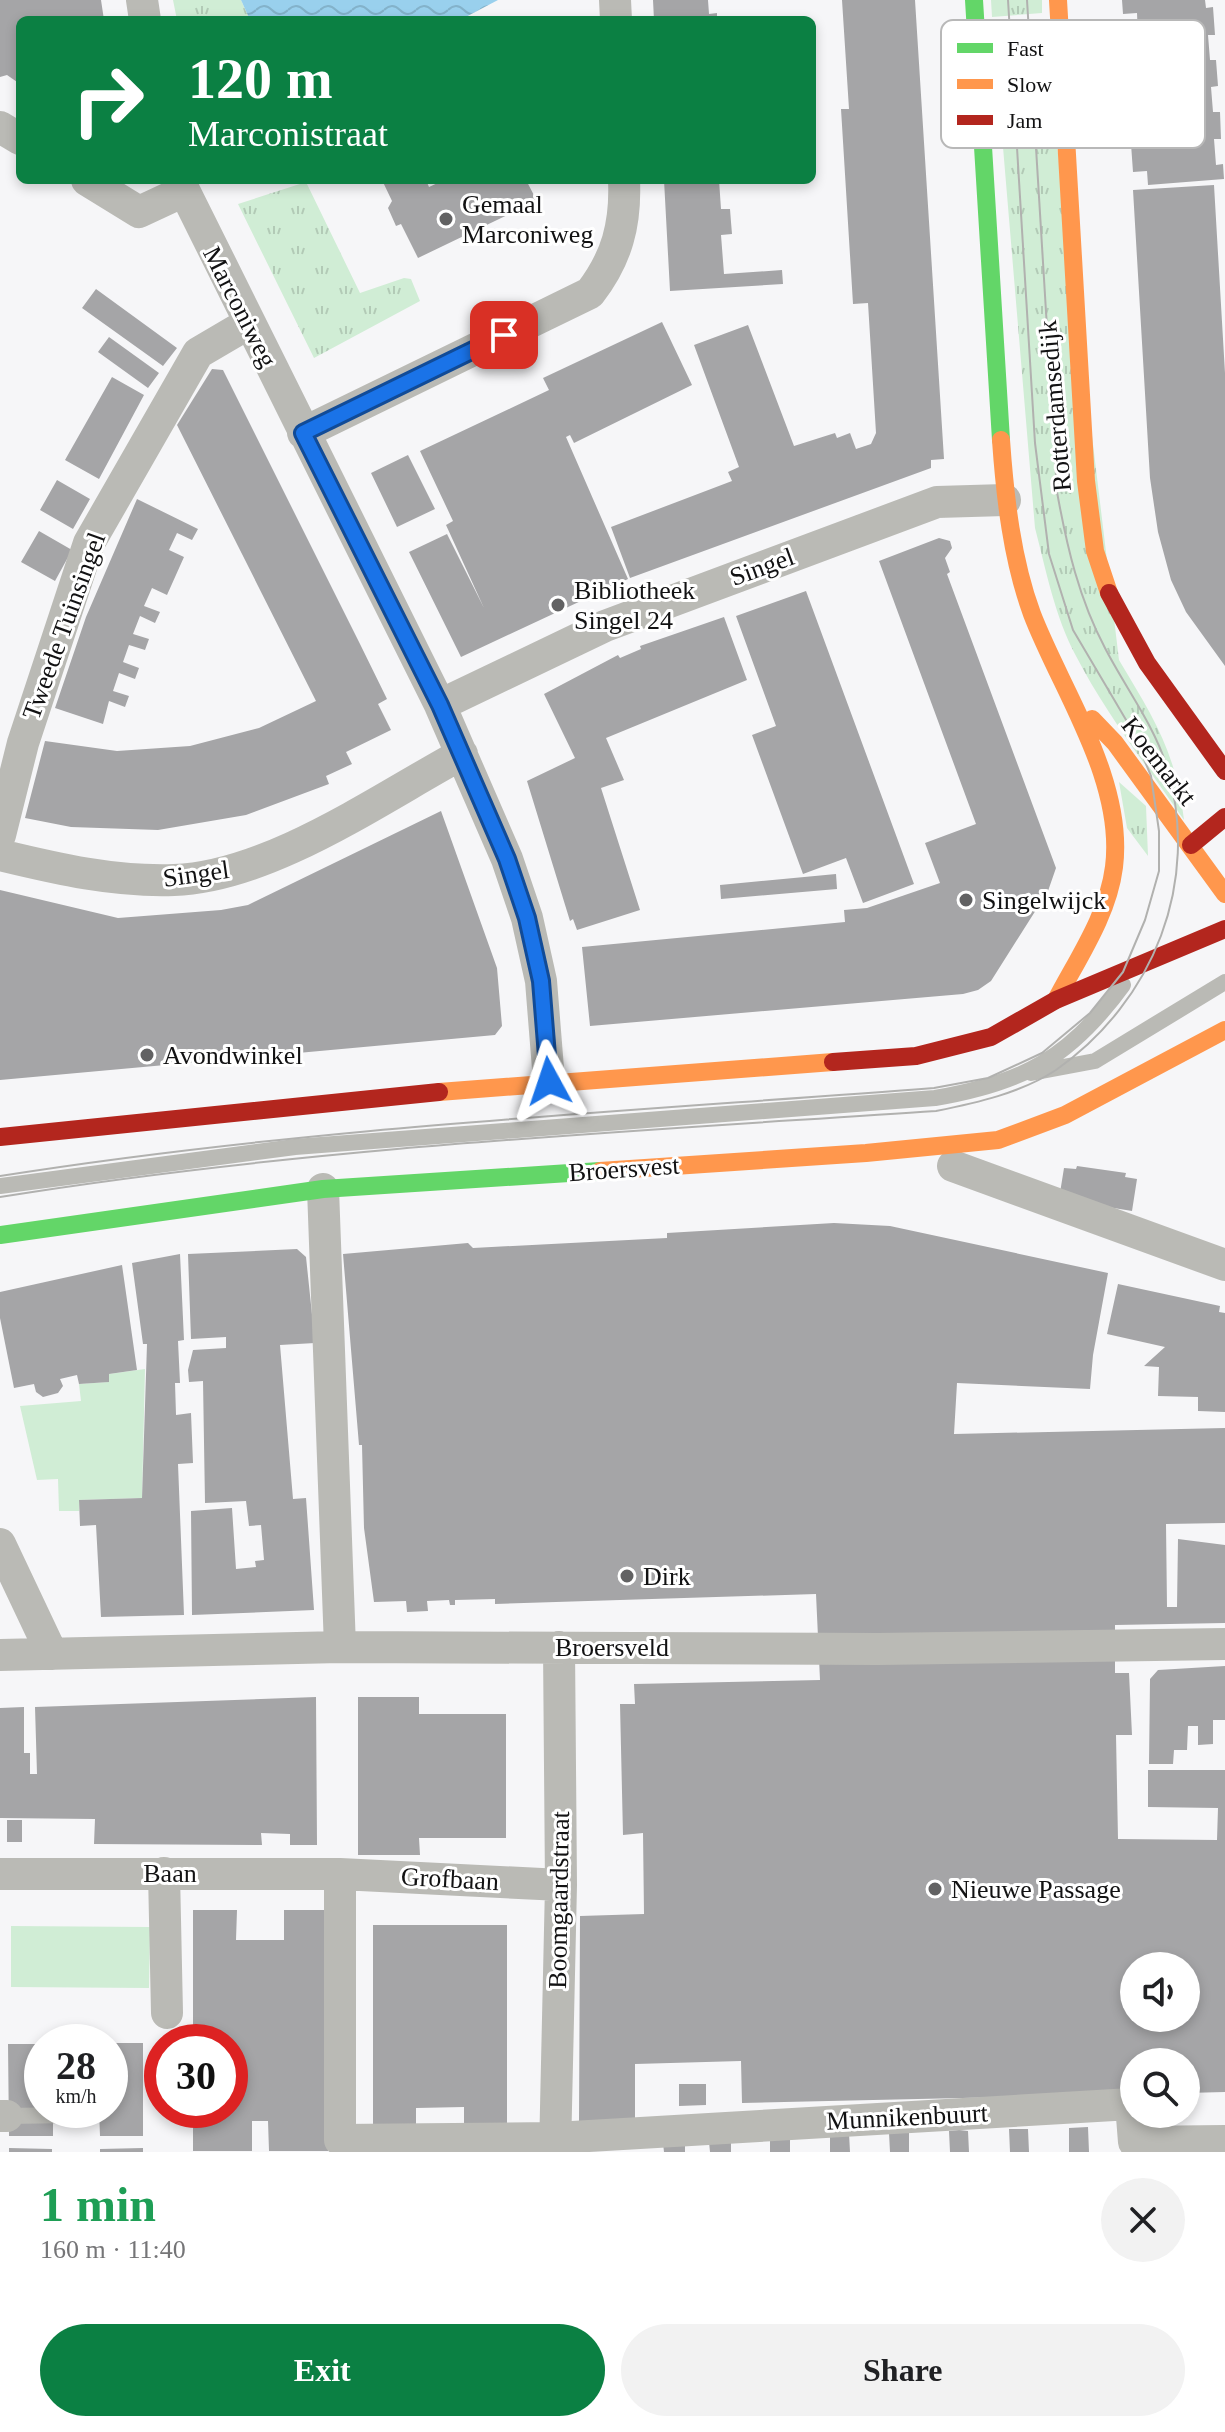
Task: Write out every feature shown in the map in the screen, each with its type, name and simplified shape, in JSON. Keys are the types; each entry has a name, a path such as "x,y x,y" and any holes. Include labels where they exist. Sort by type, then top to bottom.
{"main road":[{"name":"Rotterdamsedijk","path":"974,0 975,20"},
{"name":"Rotterdamsedijk","path":"1058,0 1059,20"},
{"name":"Rotterdamsedijk","path":"983,148 1005,500 1032,613 1076,703"},
{"name":"Rotterdamsedijk","path":"1065,148 1075,340 1087,489 1108,591 1146,663 1225,771"},
{"name":"Koemarkt","path":"1076,703 1115,743 1225,894"},
{"path":"1056,1000 1105,906 1114,865 1110,810 1076,703"},
{"path":"1191,845 1225,817"},
{"path":"0,1137 549,1081 916,1056 991,1037 1056,1000 1225,929"},
{"name":"Broersvest","path":"0,1235 323,1189 866,1153 998,1140 1065,1115 1225,1030"}],"street":[{"path":"94,184 139,212 181,186"},
{"path":"303,433 590,293 608,271 618,249 623,223 624,184"},
{"name":"Marconiweg","path":"181,186 440,705 507,859 527,918 541,981 549,1081"},
{"name":"Tweede Tuinsingel","path":"0,835 23,743 89,543 198,353 249,323"},
{"name":"Singel","path":"440,705 605,626 937,502 1005,500"},
{"name":"Singel","path":"0,855 73,872 126,880 177,880 230,872 277,855 462,754"},
{"path":"953,1166 1225,1265"},
{"path":"323,1189 340,1647"},
{"path":"0,1544 52,1654"},
{"name":"Broersveld","path":"0,1655 340,1647 878,1649 1225,1644"},
{"name":"Boomgaardstraat","path":"555,2145 561,1885 559,1647"},
{"path":"164,1873 167,2013"},
{"name":"Baan","path":"0,1874 340,1874"},
{"path":"340,1874 340,2140 555,2145"},
{"name":"Grofbaan","path":"340,1874 561,1885"},
{"name":"Munnikenbuurt","path":"555,2145 1131,2104 1134,2142 1225,2141"}],"lane":[{"name":"Broersvest","path":"0,1186 295,1147 935,1098 998,1086 1022,1075 1097,1021 1136,967"},
{"name":"Broersvest","path":"1022,1075 1095,1061 1225,982"},
{"path":"4,2116 24,2116"}],"green space":[{"path":"173,0 241,0 248,16 176,16"},
{"path":"991,0 1042,0 1042,13 992,17"},
{"path":"1003,148 1057,148 1119,660 1169,755 1184,820 1114,719 1076,656 1057,609 1035,528"},
{"path":"307,184 360,293 404,278 411,279 420,301 314,358 238,204"},
{"path":"1119,782 1146,806 1148,856 1127,828"},
{"path":"145,1369 142,1498 79,1500 79,1511 59,1511 58,1479 37,1480 20,1406 81,1401 79,1384 108,1382 109,1374"},
{"path":"11,1926 150,1927 149,1988 11,1987"}],"water":[{"path":"241,0 498,0 468,16 248,16"}],"building":[{"path":"0,0 101,0 103,16 16,16 16,81 7,75 0,77"},
{"path":"653,0 708,0 709,14 717,13 717,16 654,16"},
{"path":"842,0 915,0 944,459 931,460 931,468 630,578 611,527 732,481 728,472 739,467 694,345 748,325 794,446 835,433 837,438 850,433 856,449 871,444 876,433 868,303 853,304 841,109 849,109"},
{"path":"1122,0 1205,0 1206,8 1213,7 1215,35 1208,35 1210,60 1216,60 1218,86 1211,87 1213,112 1220,112 1221,139 1214,139 1216,165 1223,164 1224,179 1148,185 1147,171 1133,172 1131,148 1205,148 1205,20 1137,20 1137,13 1123,14"},
{"name":"Gemaal Marconiweg","path":"384,184 428,184 429,187 435,184 528,184 537,201 520,214 518,210 418,258 401,224 396,226 388,208 392,201"},
{"path":"664,184 719,184 721,209 730,209 732,234 721,235 724,274 782,270 783,284 670,291"},
{"path":"1214,185 1225,373 1225,666 1186,612 1171,580 1158,532 1150,478 1133,190"},
{"path":"96,289 177,348 163,366 82,308"},
{"path":"662,322 692,385 574,443 570,435 566,437 628,579 461,657 409,552 447,534 484,608 446,525 453,521 420,451 549,390 543,378"},
{"path":"109,337 159,373 148,388 98,352"},
{"path":"212,369 223,370 360,644 387,699 378,704 391,730 346,752 352,764 326,776 329,784 246,815 158,830 71,827 25,818 45,741 117,751 190,746 259,728 316,701 177,425"},
{"path":"112,377 144,395 99,479 65,460"},
{"path":"408,455 435,509 397,527 371,473"},
{"path":"57,480 90,499 73,529 40,510"},
{"path":"137,499 198,529 192,540 177,533 169,550 184,557 167,595 152,588 144,606 160,612 155,623 140,616 133,634 149,639 145,650 129,645 123,662 139,668 135,679 119,673 113,691 129,696 125,707 109,701 103,724 55,708 86,617"},
{"path":"39,531 72,550 55,581 21,562"},
{"path":"939,538 950,541 952,548 945,558 950,572 947,574 1056,868 1048,891 991,981 978,990 963,994 590,1026 582,947 845,922 844,910 867,908 940,883 925,843 976,824 879,561"},
{"path":"806,591 914,884 863,903 846,858 803,874 752,735 776,726 736,616"},
{"path":"724,617 747,680 606,738 624,780 601,788 640,910 577,930 573,919 570,921 527,781 575,758 544,694 618,655 620,658 641,649 640,646"},
{"path":"441,811 497,968 502,1026 495,1035 0,1080 0,890 118,918 221,910 248,905"},
{"path":"836,874 837,889 721,899 720,885"},
{"path":"1077,1166 1126,1173 1125,1177 1137,1179 1132,1211 1059,1199 1064,1168 1076,1169"},
{"path":"834,1223 890,1226 1108,1273 1090,1389 957,1383 954,1434 1225,1428 1225,1523 1166,1524 1167,1607 1177,1607 1178,1539 1225,1545 1225,1623 1115,1625 1115,1673 1129,1673 1132,1735 1116,1735 1118,1839 1217,1840 1218,1808 1148,1807 1148,1770 1225,1770 1225,2092 1200,2093 1200,2048 1120,2048 1120,2094 742,2103 741,2061 635,2064 635,2126 579,2126 580,1916 644,1914 643,1833 623,1835 620,1704 635,1704 634,1684 820,1680 816,1594 495,1604 495,1599 455,1600 455,1605 450,1605 449,1600 427,1601 428,1611 407,1612 406,1601 374,1602 364,1528 362,1445 359,1445 343,1254 468,1243 473,1248 667,1238 667,1233"},
{"path":"297,1249 306,1257 315,1343 280,1345 293,1499 306,1498 314,1610 192,1615 191,1511 232,1508 236,1569 256,1567 255,1561 264,1560 261,1525 249,1526 246,1501 205,1503 203,1381 189,1382 188,1370 193,1350 226,1348 226,1337 191,1339 188,1254"},
{"path":"180,1254 184,1340 178,1341 180,1383 175,1383 176,1415 191,1413 193,1463 178,1464 184,1615 101,1617 96,1525 80,1526 79,1500 142,1498 147,1344 143,1344 132,1263"},
{"path":"122,1265 137,1370 109,1374 109,1382 79,1384 77,1375 60,1379 63,1386 58,1393 43,1397 36,1392 34,1384 14,1388 0,1318 0,1292"},
{"path":"1118,1284 1220,1306 1219,1312 1225,1313 1225,1412 1198,1411 1198,1397 1158,1396 1159,1367 1144,1366 1165,1347 1107,1334"},
{"path":"1225,1666 1225,1720 1213,1720 1213,1744 1198,1745 1198,1726 1188,1726 1187,1750 1174,1750 1173,1764 1149,1764 1150,1679 1158,1670"},
{"path":"316,1697 317,1845 290,1845 290,1834 261,1833 262,1845 94,1844 95,1819 0,1818 0,1708 24,1707 24,1753 30,1753 30,1774 37,1774 35,1707"},
{"path":"358,1697 419,1697 419,1714 506,1714 506,1838 419,1838 420,1855 358,1855"},
{"path":"7,1820 22,1820 22,1842 7,1842"},
{"path":"193,1910 237,1910 236,1940 284,1940 284,1910 328,1910 328,2151 269,2151 268,2121 252,2121 252,2151 193,2151 193,2128 248,2128 248,2024 193,2024"},
{"path":"373,1925 507,1925 507,2136 464,2136 464,2107 416,2108 416,2137 373,2136"},
{"path":"128,2043 143,2043 143,2136 100,2136 100,2128 128,2128"},
{"path":"8,2044 24,2044 24,2128 53,2128 53,2136 9,2136"},
{"path":"679,2084 706,2084 706,2105 679,2106"},
{"path":"1088,2127 1089,2152 1069,2152 1069,2128"},
{"path":"1009,2129 1028,2129 1029,2152 1010,2152"},
{"path":"949,2131 968,2131 969,2152 950,2152"},
{"path":"909,2132 909,2152 890,2152 889,2133"},
{"path":"849,2133 850,2152 830,2152 830,2134"},
{"path":"770,2135 790,2135 790,2152 770,2152"},
{"path":"731,2141 731,2152 710,2152 709,2142"},
{"path":"685,2142 685,2152 664,2152 663,2143"},
{"path":"9,2148 52,2149 52,2152 9,2152"},
{"path":"143,2148 143,2152 100,2152 100,2149"}],"tram line":[{"path":"1008,0 1009,20"},
{"path":"1027,0 1028,20"},
{"path":"0,1176 116,1159 349,1133 934,1088 988,1078 1042,1053 1090,1013 1123,972 1145,920 1159,871 1159,831 1151,776 1132,730 1073,630 1049,554 1035,443 1017,148"},
{"path":"0,1197 233,1165 350,1153 936,1111 998,1096 1028,1085 1056,1070 1090,1042 1119,1010 1143,974 1161,936 1173,895 1178,853 1176,810 1161,751 1088,611 1070,553 1057,492 1036,148"}],"traffic: fast":[{"path":"974,0 975,20"},
{"path":"983,148 1001,440"},
{"path":"0,1235 323,1189 600,1171"}],"traffic: slow":[{"path":"1058,0 1059,20"},
{"path":"1067,148 1086,481 1095,551 1109,593"},
{"path":"1001,440 1010,528 1025,593 1101,769 1115,834 1114,867 1106,902 1056,1000"},
{"path":"1092,719 1115,743 1225,894"},
{"path":"600,1171 866,1153 998,1140 1065,1115 1225,1030"},
{"path":"439,1092 833,1062"}],"traffic: jam":[{"path":"1109,593 1147,663 1225,771"},
{"path":"1191,845 1225,817"},
{"path":"833,1062 916,1056 991,1037 1056,1000 1225,929"},
{"path":"0,1137 439,1092"}],"place":[{"name":"Gemaal Marconiweg","path":"446,219"},
{"name":"Bibliotheek Singel 24","path":"558,605"},
{"name":"Singelwijck","path":"966,900"},
{"name":"Avondwinkel","path":"147,1055"},
{"name":"Dirk","path":"627,1576"},
{"name":"Nieuwe Passage","path":"935,1889"}],"route":[{"path":"504,335 303,433 440,705 507,859 527,918 541,981 549,1081"}]}
